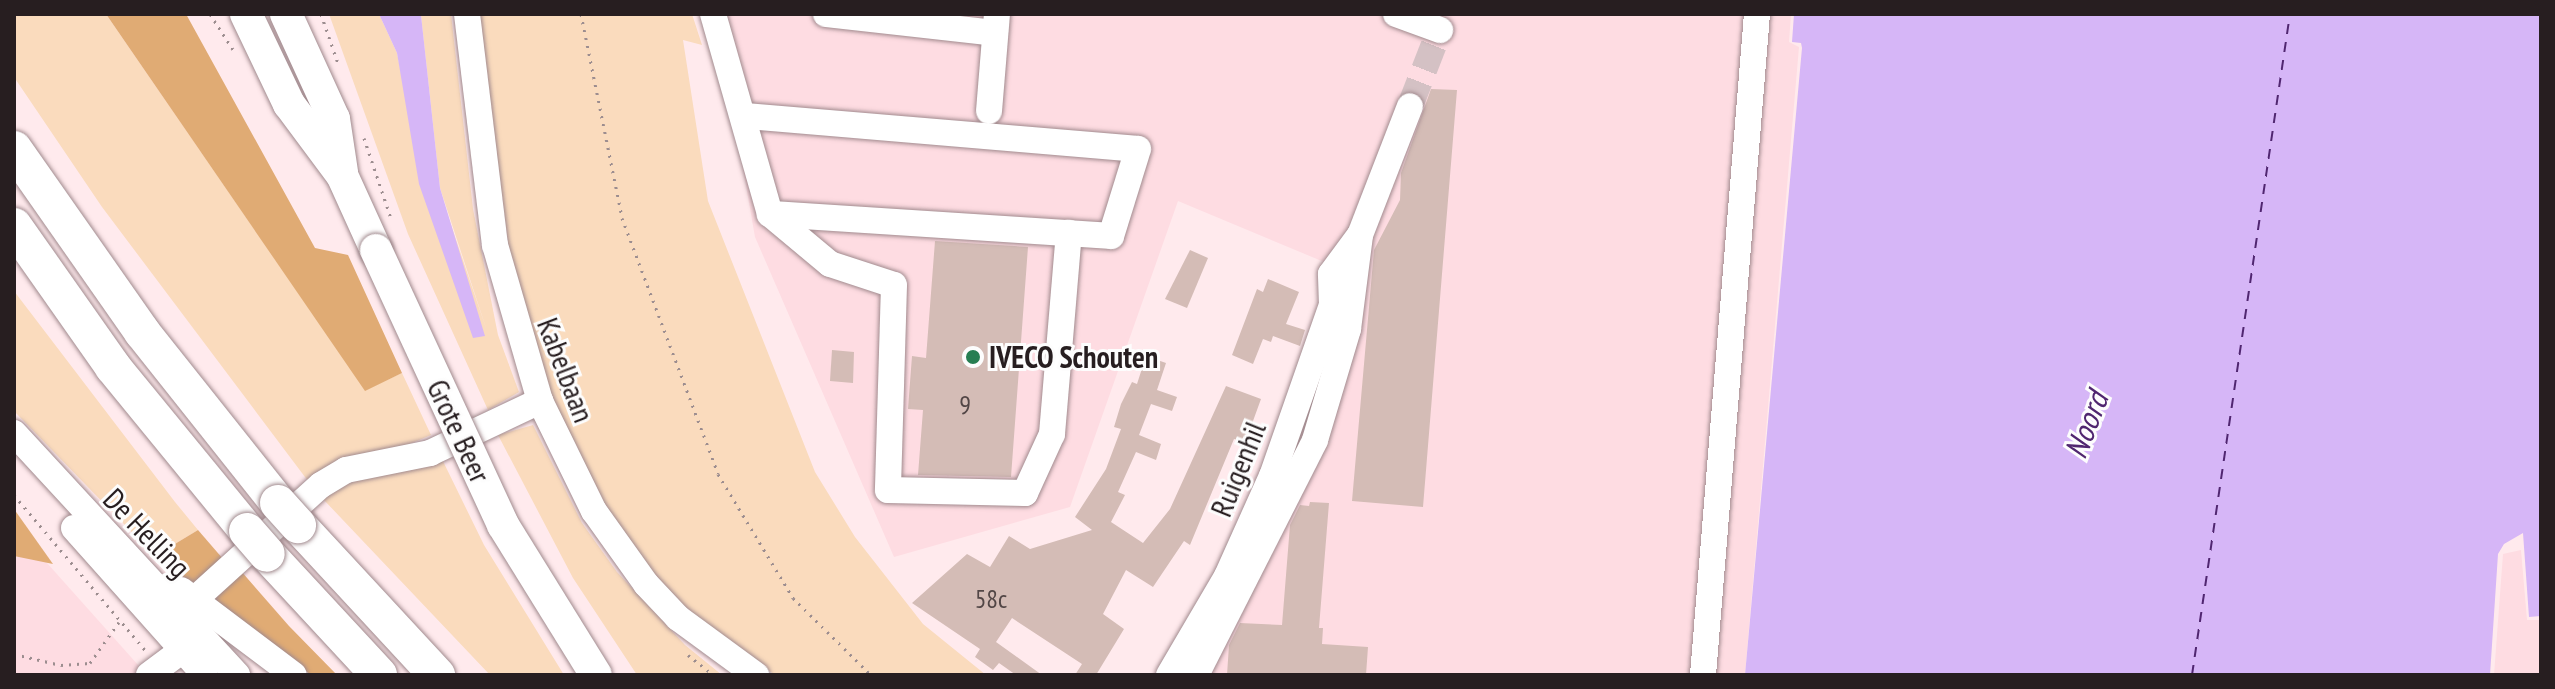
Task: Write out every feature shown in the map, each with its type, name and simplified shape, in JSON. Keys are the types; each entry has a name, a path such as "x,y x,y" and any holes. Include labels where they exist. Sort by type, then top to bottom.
{"highway":[{"path":"14,149 160,357 288,514 437,675"},
{"path":"14,226 113,367 257,542 379,675"}],"main road":[{"name":"Grote Beer","path":"246,14 289,104 342,175 503,525 596,675"},
{"name":"Grote Beer","path":"286,14 334,119 342,175"}],"street":[{"name":"Kabelbaan","path":"467,14 495,245 540,401 594,511 637,573 678,618 756,675"},
{"path":"713,14 746,116 770,214 830,264 894,285 888,490 1025,493 1052,434 1069,233"},
{"path":"826,14 996,24 989,111"},
{"path":"1396,14 1442,26"},
{"path":"1703,675 1757,14"},
{"path":"1196,675 1315,440 1348,329 1360,235 1410,106"},
{"path":"746,116 1138,149 1111,236 770,214"},
{"name":"Ruigenhil","path":"1169,675 1227,576 1272,476 1332,305 1331,274 1360,235"},
{"path":"194,600 321,485 346,470 430,453 540,401"},
{"name":"De Helling","path":"14,433 135,567 192,642 205,675"},
{"name":"De Helling","path":"14,456 192,642 237,675"},
{"path":"135,567 171,583 294,675"},
{"path":"149,675 192,642"}],"path":[{"path":"581,14 622,218 718,474 793,598 871,675"},
{"path":"14,495 119,622 90,663 61,665 14,654"}],"shaded area":[{"path":"14,14 106,14 365,390 402,373 431,435 311,485 102,207 14,77"},
{"path":"106,14 186,14 315,248 348,255 402,373 365,391"},
{"path":"329,14 379,14 397,53 403,83 487,331 440,188 421,15 417,14 451,14 473,209 498,335 519,392 488,410 408,234"},
{"path":"477,14 692,14 702,45 683,40 708,201 815,472 855,537 923,624 986,675 775,675 679,607 603,510 546,391 513,278"},
{"path":"701,14 1791,14 1789,42 1799,47 1745,675 1180,675 1348,272 1178,201 1070,507 894,557 755,237 726,72"},
{"path":"14,291 198,530 155,556 14,411"},
{"path":"533,425 582,523 617,572 685,645 722,675 637,675 573,578 498,435"},
{"path":"438,451 484,545 564,675 490,675 323,499 333,489"},
{"path":"14,509 53,564 14,556"},
{"path":"14,526 147,675 14,675"},
{"path":"198,530 230,567 204,592 155,556"},
{"path":"2521,550 2527,620 2541,620 2541,675 2494,675 2503,554"},
{"path":"241,571 337,675 311,675 213,598"}],"water":[{"path":"379,14 421,15 440,188 485,336 473,338 419,184 397,53"},
{"name":"Noord","path":"1794,14 2541,14 2541,616 2529,617 2523,533 2504,544 2498,554 2490,675 1745,675 1802,48 1801,43 1792,42"}],"building":[{"path":"1431,89 1457,90 1423,507 1352,501 1374,250 1400,200 1401,173"},
{"name":"IVECO Schouten","path":"935,241 1028,247 1011,477 918,475 923,410 908,409 912,356 926,358"},
{"path":"1190,250 1208,258 1187,308 1165,299"},
{"path":"1268,279 1299,292 1286,324 1305,330 1300,346 1273,336 1271,342 1263,339 1253,364 1232,355 1257,289 1263,292"},
{"path":"832,350 854,352 853,383 830,381"},
{"path":"1146,356 1166,363 1157,390 1177,397 1172,411 1151,404 1139,435 1161,444 1156,460 1136,452 1118,492 1125,495 1111,522 1143,543 1170,509 1226,386 1261,399 1245,443 1234,439 1190,545 1184,541 1153,587 1126,570 1103,614 1124,629 1096,675 1075,675 1082,664 1012,618 996,642 1042,675 1016,675 999,663 993,670 975,657 980,649 912,603 967,554 990,567 1009,536 1030,549 1092,530 1075,517 1106,469 1121,429 1114,427 1121,404 1132,382 1137,384"},
{"path":"1310,502 1329,503 1319,628 1323,628 1322,644 1368,647 1366,675 1227,675 1229,645 1240,623 1282,625 1290,525 1300,505 1309,506"}],"ferry route":[{"path":"2192,675 2290,14"}],"tunnel":[{"path":"1410,106 1438,34"}],"place":[{"name":"IVECO Schouten","path":"973,357"}]}
